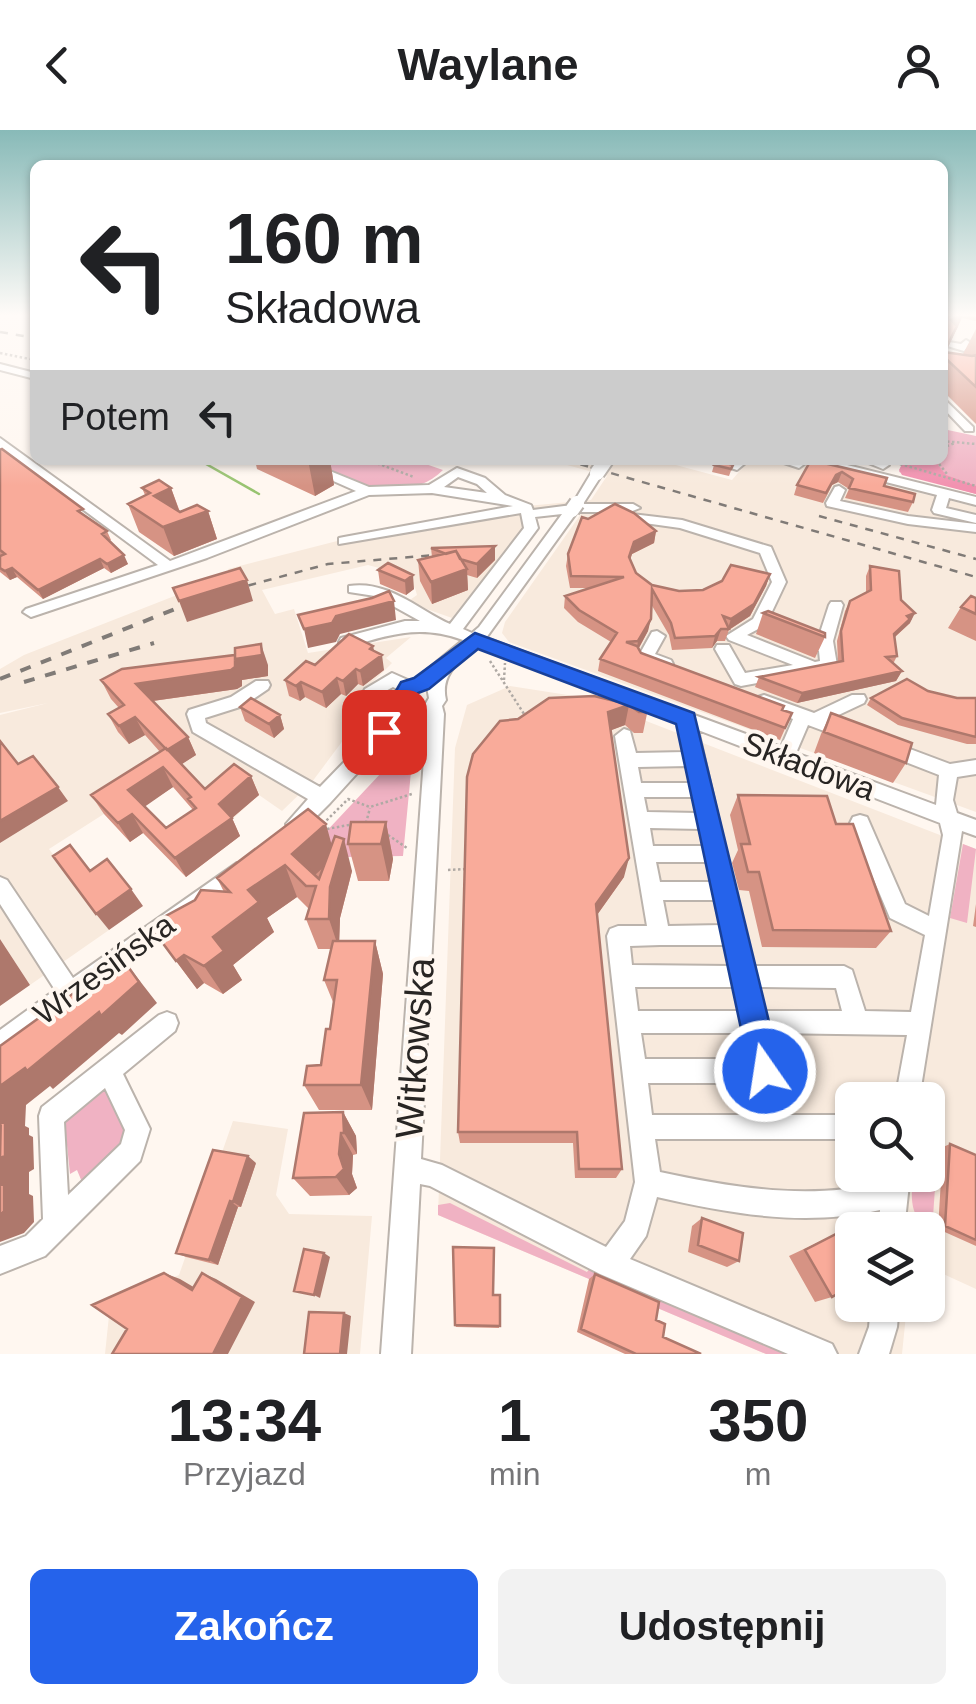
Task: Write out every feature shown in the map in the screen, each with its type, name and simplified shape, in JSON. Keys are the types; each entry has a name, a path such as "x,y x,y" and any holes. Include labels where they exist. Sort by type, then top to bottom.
{"street":[{"path":"948,406 972,430"},
{"path":"0,442 30,464"},
{"path":"31,465 168,566"},
{"path":"304,465 367,491"},
{"path":"279,838 390,728 446,663 475,640 603,465"},
{"path":"882,467 944,493 976,501"},
{"path":"31,612 168,566 367,491 432,486 500,499 527,511"},
{"path":"838,490 832,504 908,520 976,528"},
{"path":"620,507 634,492"},
{"path":"944,493 940,510 976,519"},
{"path":"620,507 628,517 682,524 766,550 779,582 760,622 734,636 812,668"},
{"path":"344,541 527,511 641,509"},
{"path":"445,629 529,532 527,511"},
{"path":"354,589 369,587 445,629"},
{"path":"731,684 829,664 826,627 836,606"},
{"path":"760,622 825,647"},
{"path":"347,642 405,626 445,629"},
{"name":"Składowa","path":"445,629 976,828"},
{"path":"657,636 646,657 682,670"},
{"path":"731,684 759,647"},
{"path":"723,649 731,684"},
{"path":"371,694 392,679 420,696"},
{"path":"731,684 811,719 965,770 944,800 954,835 910,1082"},
{"path":"262,685 236,702 195,714 199,727 322,798"},
{"name":"Witkowska","path":"396,1354 430,734 420,696"},
{"path":"786,757 811,719 858,699"},
{"path":"686,719 776,1126"},
{"path":"390,728 430,734"},
{"path":"624,736 659,936"},
{"path":"629,760 694,760"},
{"path":"634,790 701,790"},
{"path":"639,820 708,821"},
{"path":"860,823 897,910 936,930"},
{"path":"644,854 716,854"},
{"name":"Wrzesińska","path":"0,1044 255,858"},
{"path":"0,886 70,992"},
{"path":"651,891 724,891"},
{"path":"610,1264 637,1228 648,1182 618,936 734,935"},
{"path":"623,976 844,978 858,1022"},
{"path":"629,1022 920,1024"},
{"path":"56,1225 51,1116 167,1023"},
{"path":"0,1260 35,1246 131,1152 138,1130 109,1070"},
{"path":"635,1071 765,1071"},
{"path":"641,1127 835,1128"},
{"path":"407,1169 433,1174 610,1264 822,1354"},
{"path":"648,1182 763,1207 848,1206 879,1192"},
{"path":"874,1354 883,1322"}],"path":[{"path":"948,441 976,444"},
{"path":"948,445 956,442"},
{"path":"380,465 432,486"},
{"path":"904,465 976,486"},
{"path":"940,465 947,475"},
{"path":"489,659 530,724"},
{"path":"496,659 505,660 504,682"},
{"path":"370,807 368,824 315,832 348,799 370,807 412,794"},
{"path":"382,830 408,848"},
{"path":"448,870 466,870"}],"shaded area":[{"path":"948,430 976,436 976,494 899,472 902,465 948,465"},
{"path":"314,465 428,465 443,470 427,482 410,487 392,489 354,481"},
{"path":"567,465 676,465 732,480 745,465 809,465 976,507 976,812 509,642 502,633 505,622 583,511 522,517 523,529 452,618 407,602 417,595 415,588 383,569 368,565 262,590 275,614 294,609 308,653 411,637 386,658 392,663 365,690 376,696 312,782 282,811 259,795 228,823 176,768 49,849 109,930 30,985 0,939 0,715 48,703 0,713 0,669 24,655 228,575 228,569 345,539 516,507 591,500 607,476"},
{"path":"902,465 938,465 946,475 976,486 976,494 902,475"},
{"path":"510,686 587,698 976,849 976,1289 945,1275 945,1212 835,1212 835,1322 905,1322 902,1354 766,1354 438,1215 455,748 467,705"},
{"path":"397,756 412,761 403,856 346,857 322,836"},
{"path":"963,844 976,849 967,923 950,918"},
{"path":"103,1084 127,1133 120,1150 82,1182 77,1170 70,1174 64,1116"},
{"path":"233,1121 288,1129 276,1195 289,1214 372,1216 360,1354 105,1354 110,1306 179,1275"},
{"path":"912,1192 935,1192 933,1212 915,1212"},
{"path":"450,1203 587,1272 590,1268 790,1354 766,1354 438,1215 438,1205"}],"building":[{"path":"960,372 976,372 976,387"},
{"path":"2,449 83,509 78,511 107,531 102,534 124,555 107,564 100,559 38,590 12,568 0,568 0,556 5,554 0,550"},
{"path":"808,465 832,465 887,478 884,486 915,494 913,502 849,488 853,479 842,472 826,493 797,485"},
{"path":"159,480 171,488 154,496 180,512 197,505 208,511 163,527 128,504 150,493 142,488"},
{"path":"615,504 656,531 634,542 629,557 636,573 652,585 679,591 703,590 722,581 731,565 770,574 754,604 731,619 723,616 729,629 721,629 715,636 675,638 652,589 651,619 638,641 626,642 637,646 641,653 784,706 782,710 792,713 785,728 600,659 617,633 579,610 565,596 624,577 571,576 568,554 582,517 588,519"},
{"path":"495,546 477,564 460,559 456,551 446,554 431,548"},
{"path":"456,551 467,569 431,582 418,560"},
{"path":"388,563 413,575 405,581 378,570"},
{"path":"870,566 899,571 901,600 915,613 907,616 910,619 894,634 897,656 886,657 902,671 802,693 759,677 843,661 841,631 850,601 871,590"},
{"path":"240,568 247,580 179,601 173,588"},
{"path":"389,591 394,601 336,616 332,623 304,629 298,615 372,598"},
{"path":"971,596 976,598 976,614 961,607"},
{"path":"768,611 825,633 825,637 763,613"},
{"path":"349,634 382,655 343,681 337,678 322,692 301,682 296,686 285,680 306,661 315,665"},
{"path":"261,644 262,655 235,659 235,648"},
{"path":"235,655 235,667 231,670 136,684 188,737 167,750 135,717 119,726 108,714 124,705 101,680 122,669"},
{"path":"907,679 928,691 976,698 976,737 902,718 871,698"},
{"path":"594,696 648,709 639,712 629,705 608,712 629,858 596,904 622,1169 579,1169 577,1132 458,1132 467,777 473,754 500,721 518,719 549,698"},
{"path":"251,698 280,715 269,724 240,707"},
{"path":"831,713 912,743 906,763 824,732"},
{"path":"0,741 18,764 33,756 58,787 0,821"},
{"path":"166,748 205,789 234,764 251,776 219,804 232,818 175,858 132,814 118,823 91,795","holes":["163,767 191,797 188,799 196,808 166,828 128,790"]},
{"path":"738,795 827,796 836,824 853,824 891,931 773,930 759,872 748,872 741,844 750,844"},
{"path":"308,809 326,824 292,854 319,879 335,836 344,839 330,887 329,919 306,919 316,886 306,886 285,865 248,890 259,902 213,937 224,951 204,966 184,955 176,961 156,934 167,921 164,917 195,900 201,890 230,892 217,878"},
{"path":"351,822 386,822 381,844 348,844"},
{"path":"70,845 90,871 107,859 131,889 96,914 53,856"},
{"path":"333,941 375,941 361,1085 304,1085 307,1066 321,1065 326,1029 330,1029 337,980 324,980"},
{"path":"122,958 139,982 101,1016 99,1012 27,1071 25,1068 0,1086 0,1046"},
{"path":"1,1112 1,1123 5,1122 5,1156 0,1158"},
{"path":"343,1112 339,1154 344,1169 336,1177 293,1178 304,1113"},
{"path":"950,1144 976,1155 976,1240 945,1226"},
{"path":"213,1150 248,1156 209,1260 176,1253"},
{"path":"4,1184 4,1211 0,1216 0,1185"},
{"path":"702,1218 743,1233 739,1261 698,1245"},
{"path":"835,1235 835,1295 832,1297 805,1250"},
{"path":"453,1247 494,1248 493,1295 500,1295 500,1326 455,1325"},
{"path":"304,1249 324,1253 314,1295 294,1291"},
{"path":"164,1273 192,1290 202,1273 242,1297 213,1354 112,1354 127,1329 92,1305"},
{"path":"595,1274 659,1302 656,1320 665,1324 663,1337 701,1354 636,1354 581,1329"},
{"path":"309,1312 344,1313 340,1354 304,1354"}],"waterway":[{"path":"208,465 259,494"}],"railway":[{"path":"583,465 976,577"},
{"path":"819,516 976,559"},
{"path":"204,598 328,564 459,553"},
{"path":"204,598 210,595"},
{"path":"0,679 204,598"},
{"path":"24,682 154,643"}],"route":[{"path":"384,732 405,701 405,692 422,684 475,640 686,719 765,1071"}]}
